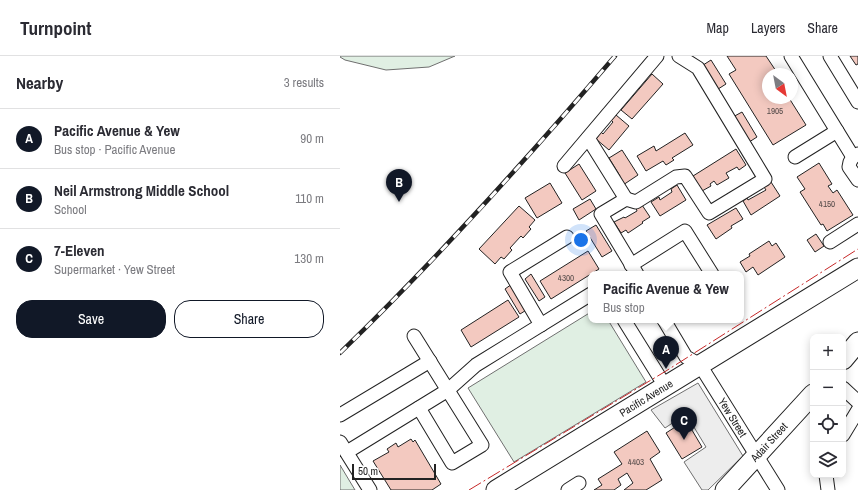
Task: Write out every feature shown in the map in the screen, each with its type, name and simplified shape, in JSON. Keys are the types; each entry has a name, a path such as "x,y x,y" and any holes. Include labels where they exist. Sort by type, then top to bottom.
{"highway":[{"name":"Pacific Avenue","path":"496,490 517,484 665,386 858,268"},
{"path":"846,356 858,342"},
{"name":"Adair Street","path":"725,490 810,397"}],"street":[{"path":"564,166 657,56"},
{"path":"588,138 626,199 636,202 676,177 685,176 709,213 765,179 698,68 679,56"},
{"path":"791,56 837,131 855,156 850,162 850,167 858,180"},
{"path":"830,56 858,102"},
{"path":"795,157 837,131"},
{"path":"626,199 601,214 634,270 685,231 710,271"},
{"path":"830,242 858,224"},
{"path":"542,325 510,272 567,237"},
{"path":"370,490 343,447 418,408 448,390 476,365 588,296"},
{"path":"626,323 665,386"},
{"path":"666,323 686,357 700,365"},
{"path":"414,336 482,445 452,463 418,408"},
{"path":"340,415 430,361"},
{"name":"Yew Street","path":"700,365 778,490"},
{"path":"846,391 858,402"},
{"path":"846,430 858,410"},
{"path":"826,478 828,490"}],"green space":[{"path":"340,56 455,56 429,67 386,70 345,60"},
{"path":"588,314 588,323 610,323 646,382 514,462 468,388"},
{"path":"340,465 355,490 340,490"}],"shaded area":[{"path":"698,383 743,456 708,490 702,490 684,462 706,447 686,414 665,428 651,410"}],"building":[{"path":"727,56 766,56 774,68 762,68 762,104 793,104 806,125 773,145 729,74 736,70"},
{"path":"850,56 858,56 858,64 856,65"},
{"path":"711,60 726,84 715,91 700,67"},
{"path":"652,74 663,84 632,119 621,110"},
{"path":"742,112 757,137 746,144 731,118"},
{"path":"616,115 629,126 609,150 596,139 601,132 603,134 613,122 611,120"},
{"path":"685,133 693,145 672,158 674,160 666,165 663,161 646,171 637,156 654,146 656,151"},
{"path":"736,149 746,165 739,170 737,167 726,173 729,178 717,185 714,181 710,184 711,186 702,191 693,176"},
{"path":"622,150 638,175 623,185 619,178 620,176 609,158"},
{"path":"819,163 832,184 828,186 833,193 837,190 853,215 827,231 823,224 821,225 800,192 805,189 797,177"},
{"path":"579,164 596,191 582,200 565,173"},
{"path":"771,182 780,196 751,215 743,201 747,198 748,200 766,190 764,187"},
{"path":"550,183 562,203 537,218 525,198"},
{"path":"677,185 686,200 660,216 651,202 659,197 660,200 672,192 671,189"},
{"path":"590,199 596,209 579,220 573,209"},
{"path":"642,205 650,217 628,233 626,230 621,233 614,222 637,211 636,208"},
{"path":"519,206 535,220 529,227 531,229 523,238 521,236 510,248 512,250 504,259 501,257 495,264 479,249"},
{"path":"736,208 743,219 731,226 732,228 716,239 707,225"},
{"path":"596,225 612,251 602,257 586,231"},
{"path":"816,234 824,246 815,252 807,240"},
{"path":"769,241 772,246 776,243 785,257 758,275 753,267 746,272 740,262 750,256 749,254"},
{"path":"588,251 599,269 596,271 588,271 588,276 551,299 540,281"},
{"path":"531,274 545,297 539,301 525,279"},
{"path":"512,284 528,309 520,314 505,289"},
{"path":"508,300 519,317 471,347 461,330"},
{"path":"686,420 702,447 682,459 666,433"},
{"path":"647,431 660,452 650,459 662,480 646,490 624,490 633,483 627,473 618,479 621,485 614,490 594,490 602,485 598,479 622,464 614,452"},
{"path":"411,439 413,442 415,440 441,484 432,490 391,490 373,461 389,452 387,449 396,443 398,447"}],"railway":[{"path":"340,353 412,281 481,208 549,133 615,56"}],"power":[{"path":"744,321 858,249"},
{"path":"469,490 666,371 742,323"}],"place":[{"name":"Neil Armstrong Middle School","path":"399,202"},
{"name":"Pacific Avenue & Yew","path":"666,369"},
{"name":"7-Eleven","path":"684,440"}]}
